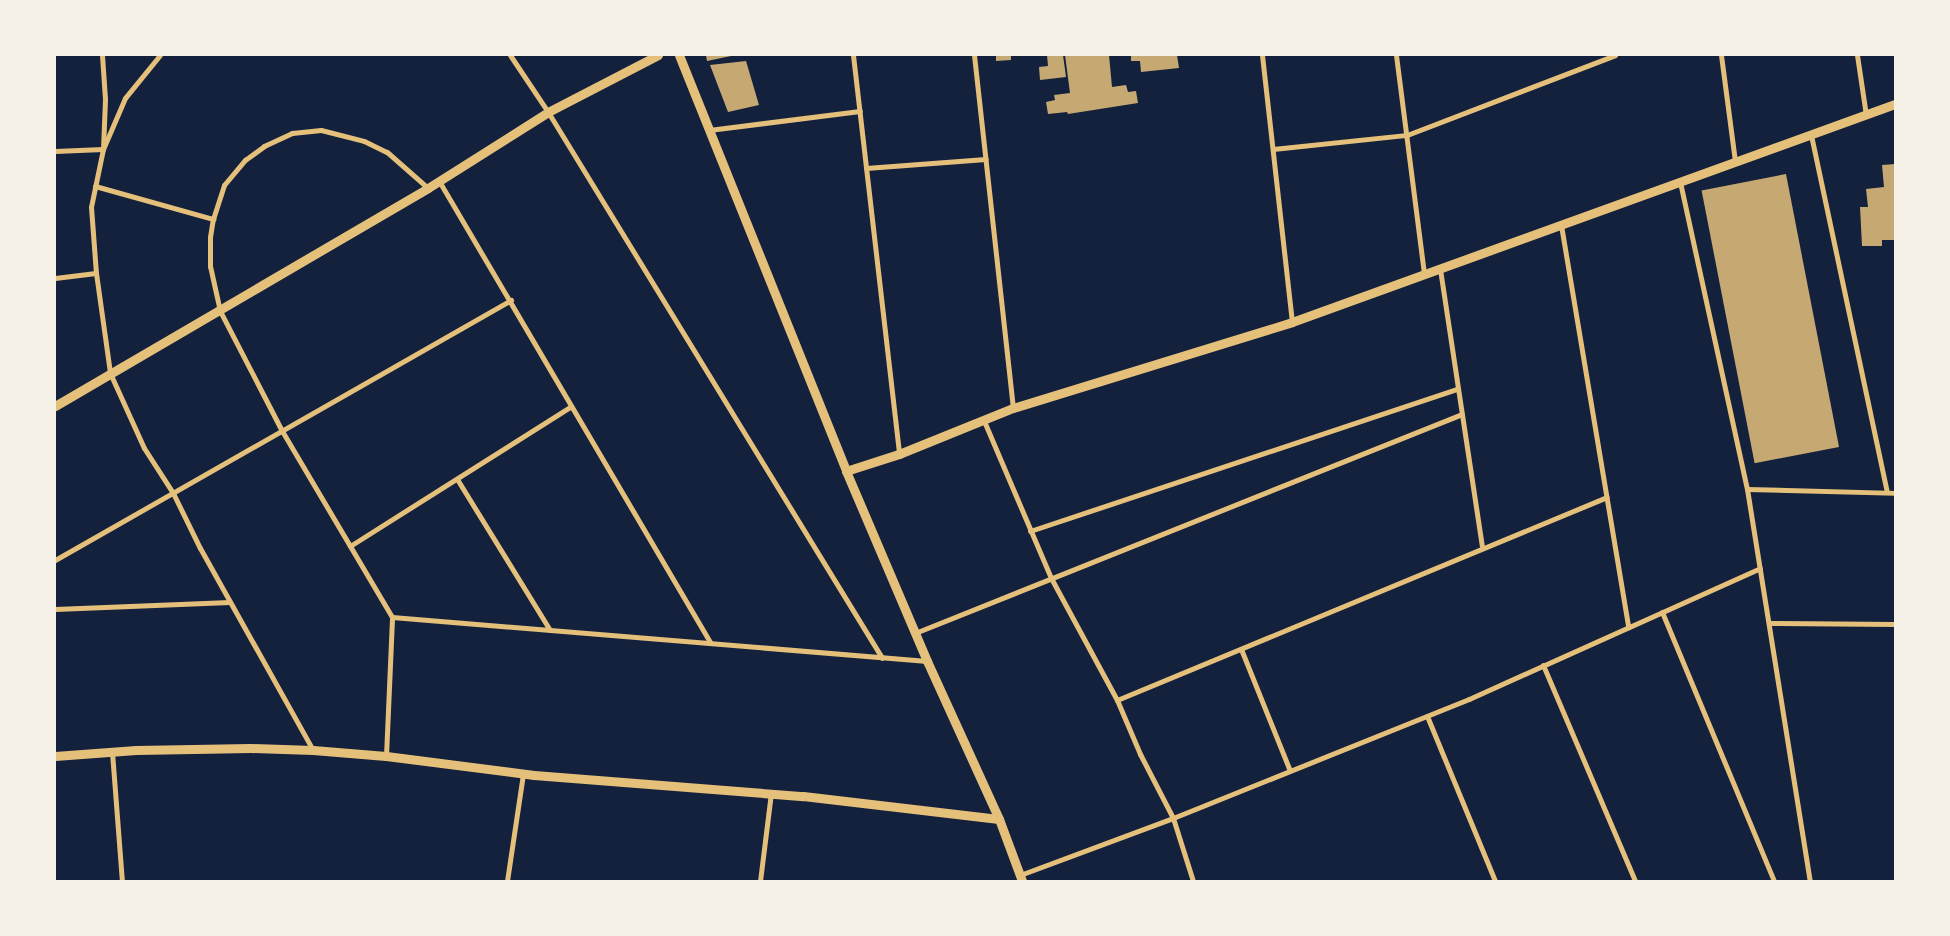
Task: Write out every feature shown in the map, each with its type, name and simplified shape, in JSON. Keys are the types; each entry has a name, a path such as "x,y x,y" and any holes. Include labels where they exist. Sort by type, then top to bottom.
{"street":[{"path":"102,55 105,99 103,149 91,207 96,273 110,373 144,448 173,493 230,602 313,750"},
{"path":"103,149 126,98 160,55"},
{"path":"510,55 548,112 882,658"},
{"path":"55,406 428,188 488,152 548,112 658,55"},
{"path":"678,55 846,471 927,661 999,819 1022,878 1427,716 1760,568"},
{"path":"853,55 899,454"},
{"path":"974,55 1013,408"},
{"path":"1262,55 1292,322"},
{"path":"1396,55 1424,274"},
{"path":"1273,149 1407,135 1615,55"},
{"path":"1721,55 1735,162"},
{"path":"1857,55 1866,115"},
{"path":"846,471 899,454 1013,408 1292,322 1895,104"},
{"path":"708,130 860,111"},
{"path":"386,756 392,617 282,431 220,311 210,266 210,238 213,219 224,185 245,160 264,146 292,132 321,130 364,140 387,152 428,188"},
{"path":"1810,135 1887,492"},
{"path":"55,151 103,149"},
{"path":"866,168 986,159"},
{"path":"439,181 511,300 570,407 710,642"},
{"path":"1680,182 1747,489 1810,881"},
{"path":"95,186 213,219"},
{"path":"1561,224 1628,627"},
{"path":"1440,269 1482,548"},
{"path":"55,278 96,273"},
{"path":"55,560 511,300"},
{"path":"1030,531 1458,389"},
{"path":"350,546 570,407"},
{"path":"915,633 1462,414"},
{"path":"984,421 1051,578 1117,700 1140,754 1173,818 1192,881"},
{"path":"457,479 550,630"},
{"path":"1747,489 1895,492"},
{"path":"1117,700 1606,497"},
{"path":"55,609 230,602"},
{"path":"1662,612 1774,881"},
{"path":"392,617 927,661"},
{"path":"1769,623 1895,624"},
{"path":"1241,649 1290,771"},
{"path":"1543,666 1635,881"},
{"path":"1427,716 1495,881"},
{"path":"55,756 112,752 250,748 313,750 386,756 523,774 771,793 999,819"},
{"path":"112,752 122,881"},
{"path":"507,881 523,774"},
{"path":"760,881 771,793"}],"building":[{"path":"706,55 731,55 731,56 707,61"},
{"path":"996,55 1011,55 1011,60 996,61"},
{"path":"1047,55 1063,55 1066,77 1040,80 1039,67 1048,66"},
{"path":"1065,55 1109,55 1112,87 1126,85 1128,92 1136,91 1138,103 1068,114 1067,112 1048,114 1046,102 1055,100 1054,95 1070,93"},
{"path":"1131,55 1177,55 1179,68 1141,72 1140,61 1131,61"},
{"path":"746,61 759,105 728,112 710,65"},
{"path":"1895,164 1895,240 1882,240 1882,246 1862,246 1860,207 1868,207 1866,189 1884,187 1882,165"},
{"path":"1786,174 1839,447 1755,463 1702,190"}]}
